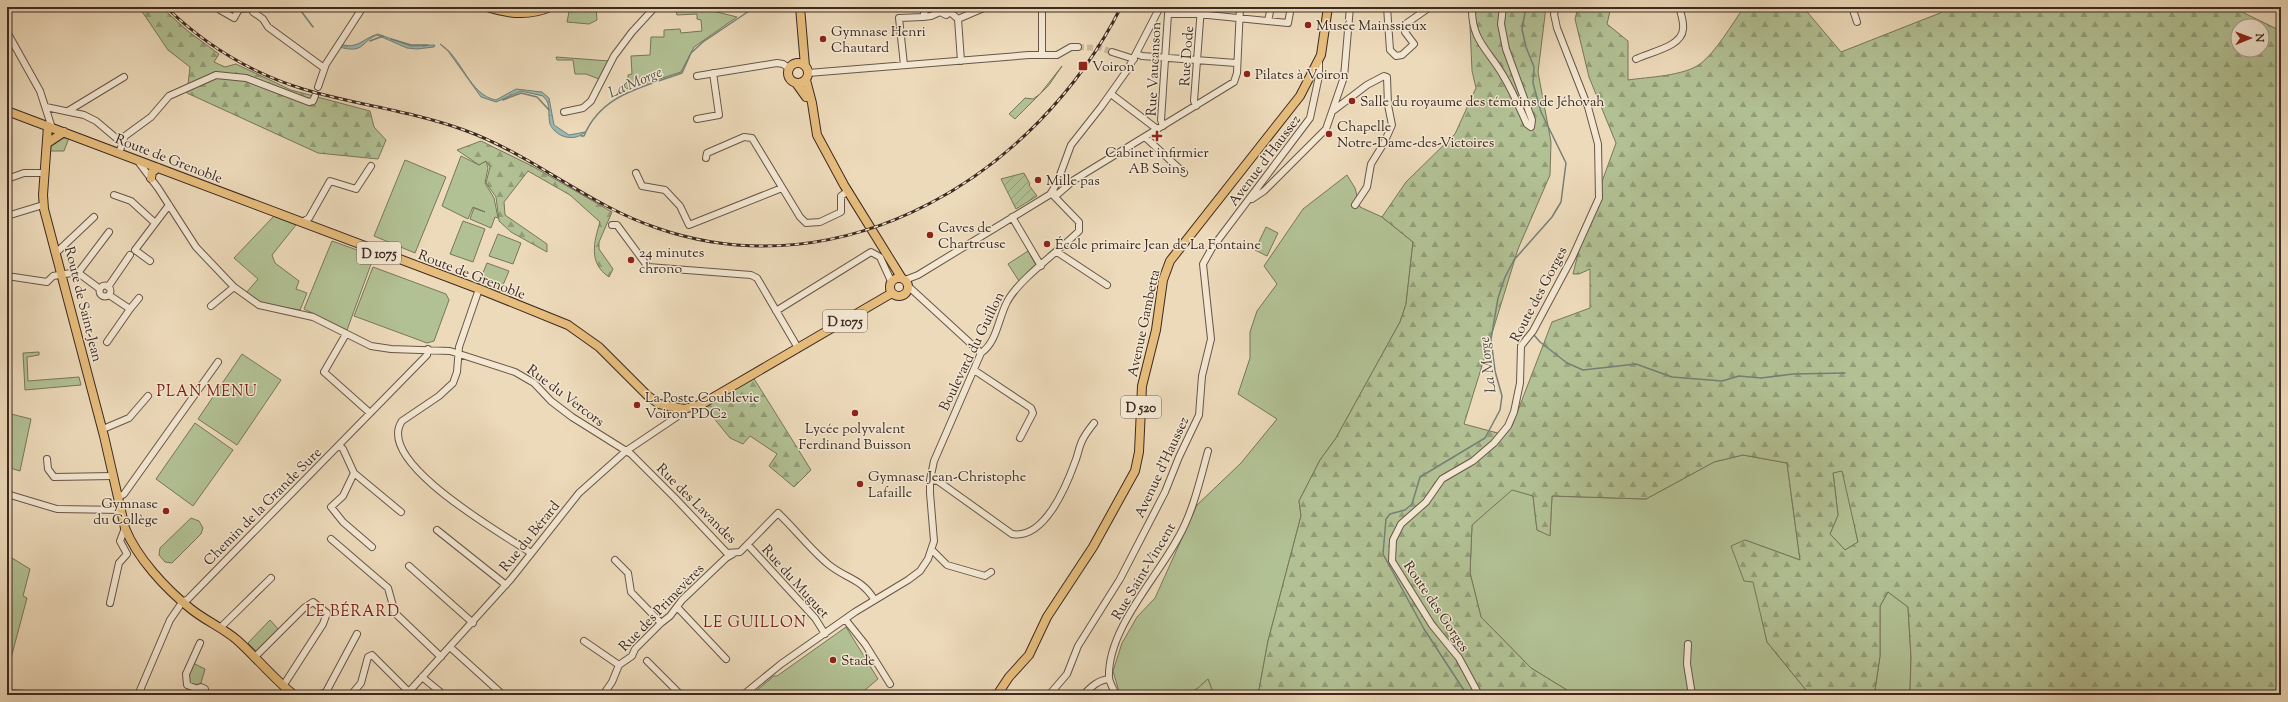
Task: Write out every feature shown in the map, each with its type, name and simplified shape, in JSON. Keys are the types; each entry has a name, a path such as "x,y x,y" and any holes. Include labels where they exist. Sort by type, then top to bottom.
{"main road":[{"path":"487,7 509,13 532,13 550,7"},
{"path":"500,7 521,9 533,7"},
{"path":"795,7 799,49 792,66 790,77 807,98 811,129 817,144 832,170 838,176"},
{"path":"800,7 806,73 817,135 838,176 893,266 899,285"},
{"name":"Avenue Gambetta","path":"998,695 1009,677 1028,655 1043,625 1122,498 1135,471 1139,452 1142,386 1156,330 1162,286 1170,261 1300,96 1319,60 1328,7"},
{"path":"792,66 806,73"},
{"path":"796,83 806,73"},
{"name":"D 1075","path":"7,111 50,127"},
{"name":"Route de Grenoble","path":"50,127 479,289 568,325 599,347 653,400 668,407 684,409 702,404 798,348"},
{"name":"Route de Saint-Jean","path":"50,127 46,131 48,144 44,173 43,205 87,361 88,377 103,430 123,513 125,528 136,552 191,609 237,640 282,686 294,695"},
{"path":"48,144 64,132"},
{"path":"149,165 150,177"},
{"path":"150,177 152,172 158,168"},
{"name":"D 1075","path":"798,348 899,285"},
{"name":"Route de Saint-Jean","path":"123,513 150,567"}],"street":[{"path":"220,10 234,18 238,10 253,7 253,12 263,19 268,27 324,68"},
{"path":"318,87 324,68 363,7"},
{"path":"564,112 583,108 591,100 622,45 655,7"},
{"path":"923,17 926,7"},
{"path":"944,7 958,19 961,61"},
{"path":"958,19 986,7"},
{"path":"1042,7 1042,54"},
{"path":"1051,193 1062,171 1071,145 1111,94 1135,56 1160,7"},
{"name":"Rue Dode","path":"1199,104 1194,101 1201,7"},
{"path":"1051,193 1063,189 1074,180 1234,82 1236,73 1240,7"},
{"path":"1269,20 1271,7"},
{"path":"1200,15 1286,21 1291,7"},
{"path":"1249,200 1264,191 1326,129 1334,110 1338,92 1344,77 1350,7"},
{"path":"1387,7 1390,50 1396,56 1402,55 1414,44 1405,32 1407,23 1430,7"},
{"path":"1472,7 1472,20 1476,38 1504,77 1527,124 1531,127 1532,120 1502,33 1503,7"},
{"name":"Route des Gorges","path":"1479,695 1459,658 1432,625 1392,561 1393,540 1401,524 1426,502 1442,478 1472,461 1494,442 1508,426 1514,412 1520,383 1521,346 1533,331 1572,258 1599,198 1598,144 1588,107 1557,28 1554,14 1556,7"},
{"path":"1636,59 1674,44 1681,38 1683,25 1680,7"},
{"path":"1852,7 1857,22"},
{"path":"904,65 899,18 931,16 940,12 946,15 950,12"},
{"name":"Rue Vaucanson","path":"1160,128 1168,14 1200,15"},
{"path":"7,32 35,80 46,107 50,127"},
{"path":"806,73 1042,54 1060,54 1068,49 1078,47"},
{"path":"1112,52 1135,56 1236,63"},
{"name":"Avenue d'Haussez","path":"1049,695 1066,674 1078,646 1120,578 1165,492 1179,457 1199,415 1202,376 1211,339 1203,264 1212,248 1312,113 1319,72 1319,60"},
{"path":"697,76 777,63 792,66"},
{"path":"697,119 719,115 713,73"},
{"path":"119,153 125,136 151,117 169,96 216,75 246,78 309,102 313,101 315,96"},
{"path":"1334,110 1367,85 1384,76 1389,80 1392,124 1384,143 1371,164 1367,187 1355,205"},
{"path":"68,111 124,77"},
{"path":"1111,94 1160,128"},
{"path":"46,107 68,111 96,121 122,143"},
{"path":"706,158 707,153 749,136 753,140 800,217 806,223 811,224 834,217 841,212 841,196 848,192"},
{"path":"1145,137 1184,173"},
{"name":"Rue du Vercors","path":"137,160 169,205 196,247 234,287 259,305 313,317 372,346 391,349 428,349 458,353 515,372 534,383 551,401 572,417 626,451"},
{"path":"302,222 309,218 330,181 356,189 371,166"},
{"path":"1062,171 1065,179 1074,180"},
{"path":"7,179 24,173 44,173"},
{"path":"636,173 642,186 645,188 665,190 680,206 689,225 782,188"},
{"path":"1062,204 1060,197 1063,189"},
{"name":"Boulevard du Guillon","path":"932,550 933,532 930,480 934,461 981,353 989,348 1011,294 1078,232 1080,227 1079,222 1051,193"},
{"name":"D 1075","path":"899,285 918,275 1051,193"},
{"path":"114,195 131,201 155,223"},
{"path":"7,216 43,205"},
{"path":"150,261 135,250 169,205"},
{"path":"1012,217 1041,266"},
{"path":"56,250 94,218"},
{"path":"612,225 617,225 648,267 751,275 756,278 798,348"},
{"path":"78,273 109,232"},
{"path":"776,311 871,252 876,253 899,285 915,292 981,353"},
{"path":"1057,252 1107,285"},
{"path":"108,287 130,255"},
{"path":"7,276 47,282 53,276 62,273 78,273 100,289 101,295 105,297 110,295"},
{"path":"100,289 103,286 108,287"},
{"path":"108,287 111,290 110,295"},
{"path":"211,306 234,287"},
{"path":"479,289 458,353 457,372 453,383 440,396 402,421 397,434 398,444 405,456 440,492 531,553"},
{"path":"110,295 130,309"},
{"path":"107,342 138,298"},
{"path":"346,334 324,372 370,412"},
{"name":"Chemin de la Grande Sure","path":"138,695 170,620 183,601 187,600 427,355 428,349"},
{"path":"119,497 124,494 218,362"},
{"path":"974,370 1031,408 1033,413 1020,438"},
{"path":"103,430 129,418 148,396"},
{"name":"Rue du Bérard","path":"407,693 473,623 579,493 626,451 684,412 684,409"},
{"path":"930,480 938,481 1012,534 1025,534 1035,528 1049,514 1075,462 1083,439 1094,423"},
{"path":"339,445 343,449 354,473 401,512"},
{"name":"Rue des Lavandes","path":"626,451 648,469 723,550 733,554 740,552 778,513 826,563 837,572 859,581 867,588 874,599"},
{"name":"Rue Saint-Vincent","path":"1109,679 1113,653 1123,628 1178,539 1194,498 1208,451"},
{"path":"47,459 48,469 54,477 113,476"},
{"path":"354,473 343,496 331,507 343,522 372,547"},
{"path":"7,494 57,510 123,513"},
{"path":"110,603 119,563 127,554 120,541 125,528"},
{"path":"437,530 506,584"},
{"path":"331,538 388,588 395,613 441,657"},
{"name":"Rue du Muguet","path":"748,545 815,618 825,634"},
{"path":"743,695 781,664 845,619 874,599 914,576 920,571 932,550 947,565 985,576 991,572"},
{"name":"Rue des Primevères","path":"584,641 619,665 632,656 635,649 678,608 682,600 726,558 733,554"},
{"path":"616,560 628,573 632,592 661,623"},
{"path":"409,566 473,623"},
{"path":"220,628 271,578"},
{"path":"254,658 304,608 314,602 327,613 323,624 282,686"},
{"path":"678,608 726,659"},
{"path":"845,619 865,644 890,684"},
{"path":"319,695 326,692 357,634"},
{"path":"200,643 186,674 187,685 198,692 201,687 205,689 205,695"},
{"path":"1688,644 1687,664 1692,695"},
{"path":"450,647 502,695"},
{"path":"352,695 361,683 368,657 372,655 407,693"},
{"path":"647,661 682,695"},
{"path":"603,695 612,682 619,665"},
{"path":"422,677 444,695"},
{"path":"1083,695 1102,680 1109,679 1116,695"},
{"path":"7,694 44,695"}],"green space":[{"path":"139,7 161,7 189,32 219,54 214,62 225,67 236,64 291,90 370,111 374,127 386,140 378,159 318,153 187,93 190,67 168,50"},
{"path":"570,7 596,7 597,20 589,24 567,22"},
{"path":"675,7 697,7 737,17 694,47 681,72 626,89 624,85 628,81 628,75 632,74 631,56 650,55 651,37 664,37 664,30 680,29 681,33 702,31 701,20 697,19 697,14 677,15"},
{"path":"1477,7 1546,7 1538,72 1551,142 1550,175 1518,249 1464,424 1505,435 1512,426 1552,322 1590,308 1590,269 1579,274 1573,274 1583,234 1616,143 1589,77 1575,19 1578,7 1611,7 1607,24 1628,41 1628,80 1675,74 1700,64 1712,53 1744,7 1803,7 1841,52 1940,13 1947,7 2243,7 2244,13 2254,18 2230,18 2230,58 2270,58 2270,26 2281,31 2281,695 1904,695 1910,692 1911,657 1908,607 1888,592 1880,606 1880,656 1875,690 1879,695 1810,695 1767,642 1753,582 1744,581 1731,546 1745,540 1800,560 1787,463 1743,455 1714,462 1646,499 1552,496 1550,536 1537,530 1533,496 1512,490 1472,525 1470,573 1481,617 1531,668 1575,695 1258,695 1268,641 1301,516 1299,501 1320,460 1336,438 1400,322 1406,304 1413,242 1382,217 1406,182 1455,134 1476,88 1472,71 1470,26","holes":["1842,471 1858,542 1845,550 1830,534 1838,515 1833,473"]},
{"path":"556,57 609,61 599,79 586,74 575,74 573,60 557,60"},
{"path":"1062,66 1049,85 1040,94"},
{"path":"1040,94 1015,119 1009,114 1025,98 1033,99"},
{"path":"61,138 69,138 64,151 50,151 52,143"},
{"path":"481,141 532,166 612,212 599,242 599,249 613,269 609,277 602,271 595,259 595,244 600,222 570,195 528,171 504,202 505,215 547,244 547,252 511,232 499,221 496,197 486,183 490,167 486,161 479,165 457,150"},
{"path":"461,156 479,165 486,161 488,168 485,183 494,198 498,218 495,217 491,228 470,219 474,208 485,212 473,207 468,219 442,206"},
{"path":"405,160 446,177 415,253 374,236"},
{"path":"1024,173 1030,184 1029,185 1037,196 1016,209 1001,179"},
{"path":"1347,175 1355,188 1360,207 1382,217 1413,242 1406,304 1400,322 1336,438 1320,460 1299,501 1301,516 1268,641 1258,695 1214,695 1208,679 1187,695 1120,695 1113,671 1122,643 1137,617 1155,598 1197,505 1241,463 1277,419 1238,394 1250,358 1250,332 1257,311 1277,284 1264,266 1303,209"},
{"path":"274,216 296,225 272,255 275,263 299,281 296,289 307,293 300,310 262,304 246,293 258,279 234,258"},
{"path":"463,221 485,229 473,262 450,254"},
{"path":"1266,227 1278,233 1267,256 1255,250"},
{"path":"498,234 521,243 513,264 489,256"},
{"path":"332,241 374,256 347,330 304,309"},
{"path":"1028,251 1036,265 1019,281 1008,264"},
{"path":"487,263 509,271 500,292 478,285"},
{"path":"373,267 446,294 449,300 434,341 427,343 354,316"},
{"path":"39,352 39,355 27,357 28,381 79,377 81,385 25,390 23,353"},
{"path":"242,354 281,380 237,445 198,419"},
{"path":"753,377 811,470 794,487 769,466 777,454 750,436 743,444 730,438 704,406"},
{"path":"7,413 31,419 20,471 7,467"},
{"path":"195,423 233,450 193,506 156,479"},
{"path":"1743,455 1787,463 1800,560 1745,540 1767,642 1810,695 1575,695 1531,668 1481,617 1470,573 1472,525 1512,489 1533,496 1537,530 1550,535 1552,496 1646,499 1714,462"},
{"path":"1843,470 1858,542 1845,550 1830,534 1838,515 1833,472"},
{"path":"191,518 199,521 203,528 201,534 172,563 165,562 159,555 160,548"},
{"path":"7,555 30,569 23,596 27,598 7,673"},
{"path":"1888,592 1908,607 1911,657 1910,692 1904,695 1879,695 1875,690 1880,656 1880,606"},
{"path":"270,620 279,630 257,652 248,643"},
{"name":"Stade","path":"846,627 878,679 859,695 751,695 774,676 777,676"},
{"path":"193,663 205,669 201,683 195,686 189,684 189,673"},
{"path":"1208,679 1214,695 1187,695 1198,688"}],"water":[{"path":"378,34 411,46 435,45 434,47 417,49 407,48 377,35 358,48 347,49 339,47 340,44 351,46 356,45"},
{"path":"440,44 448,50 472,84 487,97 496,100 516,89 542,92 549,98 554,125 569,135 585,132 571,138 557,133 550,124 548,104 543,96 521,91 496,102 481,97 448,51"}],"waterway":[{"name":"La Morge","path":"298,7 313,27"},
{"name":"La Morge","path":"581,136 584,136 601,110 612,101 639,88 682,73 691,53 703,42 755,7"},
{"name":"La Morge","path":"1467,695 1424,629 1383,554 1386,519 1390,514 1405,510 1412,504 1420,477 1485,438 1500,410 1502,396 1495,371 1491,339 1498,298 1505,277 1514,260 1552,217 1561,202 1566,163 1541,112 1533,83 1534,67 1526,47 1522,29 1526,7"},
{"name":"La Morge","path":"370,41 383,36"},
{"name":"La Morge","path":"391,39 411,45 428,45"},
{"name":"La Morge","path":"503,100 521,93 537,97 549,110"},
{"path":"1534,335 1540,342 1567,363 1583,370 1636,364 1672,377 1722,381 1739,376 1761,378 1793,374 1845,373"}],"tunnel":[{"path":"1078,47 1101,48 1112,52"}],"railway":[{"path":"166,7 197,34 213,45 265,75 323,95 424,118 464,130 489,140 514,153 607,206 632,218 657,228 727,244 797,244 864,231 928,204 987,167 1039,121 1085,67 1121,7"}],"place":[{"name":"Musée Mainssieux","path":"1308,25"},
{"name":"Gymnase Henri Chautard","path":"823,39"},
{"name":"Voiron","path":"1083,66"},
{"name":"Pilates à Voiron","path":"1247,74"},
{"name":"Salle du royaume des témoins de Jéhovah","path":"1352,101"},
{"name":"Chapelle Notre-Dame-des-Victoires","path":"1329,134"},
{"name":"Cabinet infirmier AB Soins","path":"1157,136"},
{"name":"Mille pas","path":"1038,180"},
{"name":"Caves de Chartreuse","path":"930,235"},
{"name":"École primaire Jean de La Fontaine","path":"1047,244"},
{"name":"24 minutes chrono","path":"631,260"},
{"name":"La Poste Coublevie Voiron PDC2","path":"637,405"},
{"name":"Lycée polyvalent Ferdinand Buisson","path":"855,413"},
{"name":"Gymnase Jean-Christophe Lafaille","path":"860,484"},
{"name":"Gymnase du Collège","path":"166,511"},
{"name":"Stade","path":"833,660"}],"district":[{"name":"PLAN MENU","path":"207,391"},
{"name":"LE BÉRARD","path":"353,611"},
{"name":"LE GUILLON","path":"755,622"}]}
